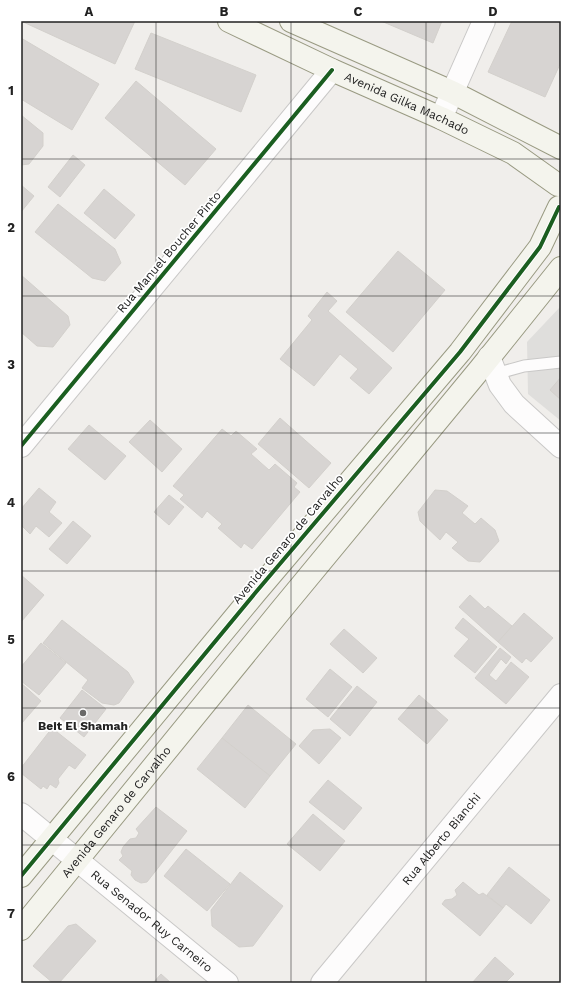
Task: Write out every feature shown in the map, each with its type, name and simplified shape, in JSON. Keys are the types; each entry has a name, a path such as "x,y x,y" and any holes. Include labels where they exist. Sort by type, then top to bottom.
{"street":[{"name":"Avenida Gilka Machado","path":"229,21 332,70 441,118 513,153 559,180"},
{"path":"291,21 452,92 561,148"},
{"path":"441,118 484,21"},
{"name":"Rua Manuel Boucher Pinto","path":"21,446 332,70"},
{"path":"559,180 560,209"},
{"name":"Avenida Genaro de Carvalho","path":"21,876 258,589 456,357 540,247 560,209"},
{"name":"Avenida Genaro de Carvalho","path":"21,929 283,608 484,370 561,268"},
{"path":"456,357 467,354 472,358 500,385 514,404 561,447"},
{"path":"258,589 273,592 278,595 283,608"},
{"name":"Rua Alberto Bianchi","path":"322,983 561,695"},
{"name":"Rua Senador Ruy Carneiro","path":"21,814 227,983"}],"lane":[{"path":"484,370 561,362"}],"shaded area":[{"path":"561,306 561,421 528,394 527,342"}],"building":[{"path":"21,21 135,21 115,64"},
{"path":"381,21 442,21 433,43"},
{"path":"512,21 561,21 561,62 545,97 488,72"},
{"path":"151,33 256,75 241,112 135,69"},
{"path":"21,38 99,84 72,130 21,99"},
{"path":"136,81 216,149 185,185 105,118"},
{"path":"21,115 43,133 43,146 29,164 21,165"},
{"path":"73,155 85,165 60,197 48,187"},
{"path":"21,185 34,196 21,212"},
{"path":"104,189 135,215 115,239 84,213"},
{"path":"58,204 115,249 121,263 105,281 92,278 35,232"},
{"path":"398,251 445,290 393,352 346,312"},
{"path":"21,275 68,316 70,325 53,347 37,346 21,332"},
{"path":"327,292 337,301 328,311 392,368 369,394 350,378 358,369 340,354 314,386 280,359 312,320 308,316"},
{"path":"561,377 561,400 550,390"},
{"path":"280,418 331,463 309,488 258,444"},
{"path":"150,420 182,449 162,472 129,442"},
{"path":"89,425 126,456 105,480 68,449"},
{"path":"222,429 231,436 236,431 257,449 251,454 269,470 275,464 297,483 294,487 300,492 252,549 244,543 241,548 218,528 222,524 207,511 202,518 180,499 184,495 173,486"},
{"path":"39,488 56,502 49,512 62,523 49,537 36,526 30,534 21,525 21,509"},
{"path":"435,490 447,491 468,506 462,513 475,524 481,518 495,530 499,541 480,562 468,561 452,548 458,542 446,532 440,540 420,521 418,512"},
{"path":"169,495 184,507 169,525 154,512"},
{"path":"73,521 91,536 67,564 49,549"},
{"path":"21,575 44,595 21,622"},
{"path":"470,595 485,609 488,606 512,626 498,642 459,607"},
{"path":"524,613 553,638 531,662 526,658 522,663 498,642"},
{"path":"463,618 497,647 475,673 454,656 469,639 455,628"},
{"path":"62,620 128,672 134,682 119,703 114,705 102,703 82,688 88,680 43,643"},
{"path":"344,629 377,658 363,673 330,644"},
{"path":"41,643 66,663 39,695 21,681 21,667"},
{"path":"500,648 511,657 506,664 501,659 489,675 496,681 511,662 529,677 506,704 475,678"},
{"path":"330,669 352,687 328,717 306,699"},
{"path":"21,683 41,701 21,724"},
{"path":"357,686 377,702 350,736 330,719"},
{"name":"Beit El Shamah","path":"82,690 106,709 84,737 60,718"},
{"path":"419,695 448,720 427,744 398,719"},
{"path":"248,705 296,744 270,776 222,738"},
{"path":"52,728 86,755 75,769 69,765 58,779 59,783 56,788 50,784 47,789 43,786 41,789 21,773 21,768"},
{"path":"330,729 341,738 319,764 299,746 313,730"},
{"path":"222,738 270,776 245,808 197,769"},
{"path":"328,780 362,808 344,830 309,802"},
{"path":"156,807 187,831 147,882 141,883 135,880 131,875 132,871 119,860 123,856 121,852 123,847 130,839 136,838 139,833 136,829"},
{"path":"313,814 345,841 320,871 287,844"},
{"path":"186,849 230,884 207,911 164,876"},
{"path":"509,867 550,900 531,924 506,904 503,908 487,895"},
{"path":"240,872 283,906 253,946 239,947 212,926 211,910"},
{"path":"463,882 479,895 483,893 503,908 480,936 442,904 445,900 452,899 457,895 455,890"},
{"path":"76,924 96,941 59,983 53,983 33,966 68,926"},
{"path":"495,957 514,974 505,983 472,983"},
{"path":"161,974 171,983 153,983"}],"cycle path":[{"path":"21,446 332,70"},
{"path":"21,876 256,592 460,352 540,247 559,207"}],"place":[{"name":"Beit El Shamah","path":"83,713"}]}
